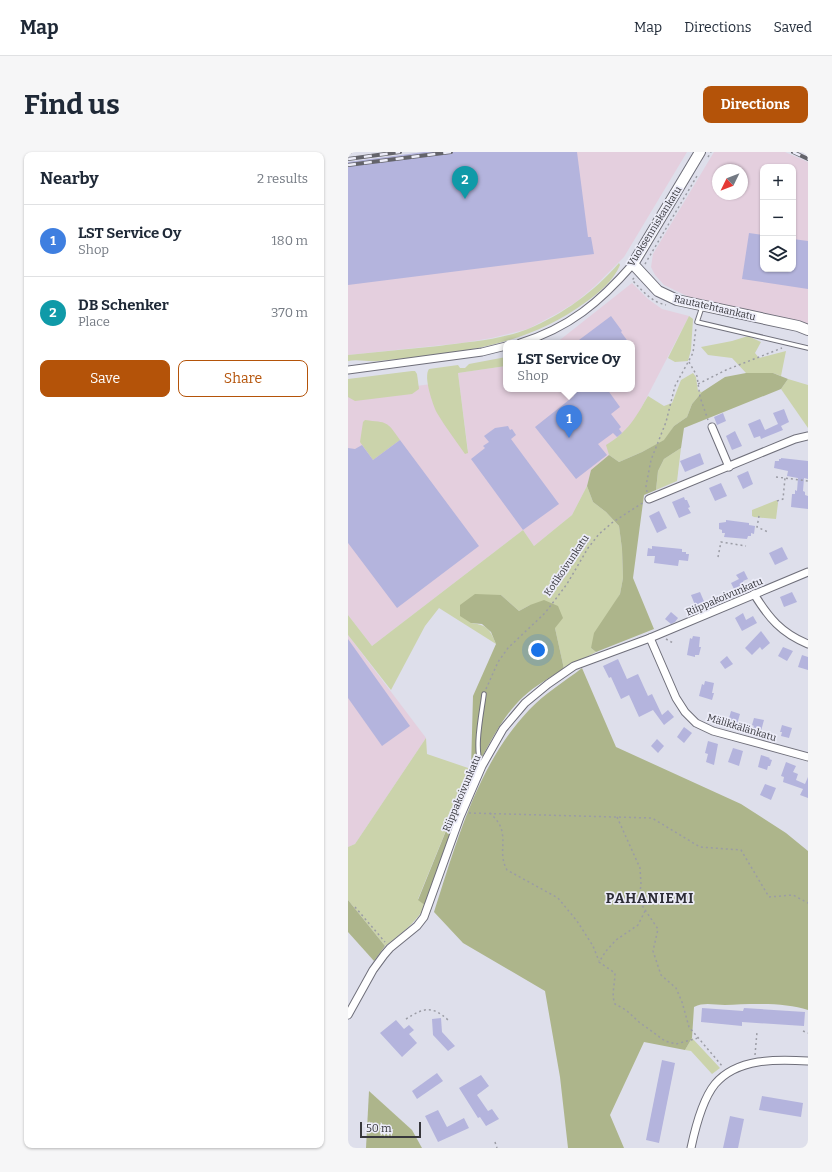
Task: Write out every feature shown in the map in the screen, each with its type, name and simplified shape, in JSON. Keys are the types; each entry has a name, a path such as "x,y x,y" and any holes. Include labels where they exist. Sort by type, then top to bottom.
{"street":[{"name":"Vuoksenniskankatu","path":"529,340 557,328 589,308 613,286 633,264 703,155"},
{"name":"Rautatehtaankatu","path":"633,264 658,291 677,300 798,326 808,330"},
{"path":"348,370 482,352 503,347"},
{"path":"712,427 729,467"},
{"path":"649,499 801,437 808,436"},
{"name":"Riippakoivunkatu","path":"348,1016 373,970 390,948 417,926 424,917 462,812 482,766 503,729 525,703 548,684 574,666 650,638 808,572"},
{"path":"754,594 776,624 794,638 808,644"},
{"name":"Mälikkälänkatu","path":"650,638 676,698 685,712 696,723 713,731 808,757"},
{"path":"691,1148 701,1112 715,1084 723,1078 733,1071 753,1064 784,1060 808,1061"}],"lane":[{"path":"702,306 697,322 808,348"},
{"path":"482,766 478,760 478,747 484,694"}],"path":[{"path":"703,155 711,152"},
{"path":"647,261 699,172"},
{"path":"649,499 646,486 651,460 666,422 675,386 693,353 697,322"},
{"path":"698,384 726,370 784,348 789,343"},
{"path":"689,362 697,376 700,397 712,427"},
{"path":"776,478 808,480"},
{"path":"777,501 782,498 785,478"},
{"name":"Kotikoivunkatu","path":"484,694 498,662 508,648 545,613 599,534 613,522 649,499"},
{"path":"759,516 757,527 768,532"},
{"path":"718,557 720,542 746,546"},
{"path":"664,637 673,644"},
{"path":"462,812 652,818 700,846 741,850 768,897 793,894 808,903"},
{"path":"490,813 499,822 502,831 504,863 508,870 558,898 577,921 593,946 599,962 615,973 612,998 615,1004 626,1010 638,1022 665,1041 676,1044 698,1038"},
{"path":"617,817 640,868 641,884 639,901 658,929 653,951 661,975 676,988 682,1002 689,1027 723,1067"},
{"path":"356,907 390,948"},
{"path":"599,962 616,940 638,924 646,911"},
{"path":"406,1019 413,1014 424,1010 433,1010 440,1013 448,1020"},
{"path":"803,1031 808,1033"},
{"path":"755,1056 757,1032"},
{"path":"495,1142 497,1148"}],"shaded area":[{"path":"444,152 687,152 624,257 595,286 576,302 558,313 528,329 492,338 462,343 348,355 348,165"},
{"path":"714,152 785,152 808,162 808,324 689,297 664,285 655,275 651,267 653,254"},
{"path":"632,283 648,299 662,309 689,316 635,420 622,434 607,445 609,455 591,470 587,486 572,515 534,546 523,530 372,646 348,615 348,395 439,383 468,451 458,373 503,366 503,392 635,392 635,340 560,340"},
{"path":"348,635 426,738 355,844 348,847"}],"green space":[{"path":"619,263 620,265 617,271 610,281 586,302 538,330 512,339 503,340 503,341 486,346 433,355 378,361 348,361 348,355 439,346 484,340 517,333 553,317 589,292"},
{"path":"689,316 693,319 691,350 688,361 675,362 668,358"},
{"path":"748,336 761,342 755,353 759,358 786,351 781,376 773,373 746,373 732,358 708,355 701,347 732,341"},
{"path":"503,358 503,366 458,373 468,453 465,454 435,409 431,398 427,373 429,369 458,365 460,368 465,368 469,364"},
{"path":"415,371 417,374 419,389 412,394 355,401 348,397 348,379"},
{"path":"693,373 696,377 698,391 702,392 692,404 687,417 674,426 665,440 619,462 609,455 606,445 620,435 631,424 648,396 664,406 672,403 681,380"},
{"path":"746,373 773,373 788,379 781,389 684,428 681,448 664,459 658,471 656,490 644,495 633,578 654,629 596,652 591,648 594,633 620,594 623,578 622,549 619,526 606,512 593,502 587,486 591,470 609,455 619,462 664,440 674,426 687,417 692,404 702,392 725,377"},
{"path":"788,379 808,385 808,428 781,389"},
{"path":"365,420 382,422 386,424 392,429 400,440 373,460 360,442 363,422"},
{"path":"681,448 677,481 656,490 658,471 664,459"},
{"path":"587,486 593,502 606,512 619,526 622,549 623,578 620,594 591,648 596,652 564,669 555,628 530,605 519,611 501,595 471,623 481,625 490,631 496,644 439,608 425,626 391,690 348,635 348,615 372,646 523,530 534,546 572,515"},
{"path":"777,500 776,519 752,516 752,510"},
{"path":"475,594 501,595 519,611 544,600 558,606 563,618 555,628 564,669 548,678 523,697 505,718 482,757 452,831 426,906 418,900 471,769 473,696 496,644 491,632 482,624 471,623 460,616 460,605"},
{"path":"582,668 616,747 741,804 786,833 808,851 808,1010 799,1007 778,1005 702,1005 694,1007 692,1038 685,1050 644,1042 610,1115 624,1148 568,1148 560,1077 545,991 463,943 434,912 460,831 482,779 495,755 511,732 535,704"},
{"path":"426,738 427,754 471,769 418,899 426,906 402,933 385,946 348,900 348,847 355,844"},
{"path":"348,900 385,946 374,961 348,932"},
{"path":"692,1038 720,1068 712,1074 691,1051 685,1050"},
{"path":"369,1091 412,1130 422,1148 366,1148"}],"building":[{"path":"424,152 577,152 588,237 591,237 594,254 348,285 348,162"},
{"path":"749,233 760,235 760,272 796,272 796,239 808,241 808,289 742,279"},
{"path":"611,316 627,340 579,340"},
{"path":"571,392 609,392 620,407 611,414 621,427 619,429 622,433 617,437 613,433 598,444 607,455 576,479 535,427 574,396"},
{"path":"784,409 789,422 781,426 783,430 761,439 760,436 754,438 748,424 760,419 765,430 778,424 773,413"},
{"path":"723,413 726,421 717,425 714,417"},
{"path":"508,426 516,435 511,439 559,504 523,530 471,459 485,448 483,446 489,442 484,436 495,428"},
{"path":"735,431 742,446 732,450 726,436"},
{"path":"400,440 479,546 397,608 348,543 348,448 355,449 362,445 373,460"},
{"path":"700,453 704,464 685,472 680,461"},
{"path":"781,458 808,461 808,479 804,478 803,491 805,492 805,495 808,496 808,509 791,507 792,494 795,494 795,490 797,491 798,478 787,476 788,471 774,468 775,461 779,461"},
{"path":"748,471 753,484 743,489 737,476"},
{"path":"721,483 727,496 715,501 709,488"},
{"path":"684,497 685,500 687,500 690,507 688,508 691,513 679,518 672,502"},
{"path":"659,511 667,528 657,533 649,516"},
{"path":"726,520 749,523 749,525 755,526 754,534 751,533 751,536 748,536 747,539 724,537 725,533 722,533 722,530 719,529 719,523 726,522"},
{"path":"652,546 682,549 682,552 689,554 688,561 679,560 678,566 654,563 655,556 647,556 648,548 652,549"},
{"path":"782,547 788,559 775,565 769,553"},
{"path":"744,571 748,579 743,581 747,590 737,595 731,583 739,579 736,575"},
{"path":"700,592 706,606 697,610 691,595"},
{"path":"792,592 797,602 784,607 780,597"},
{"path":"671,612 678,618 671,624 665,619"},
{"path":"743,613 746,620 753,616 757,623 742,631 735,618"},
{"path":"761,631 770,643 762,650 760,647 752,655 745,648"},
{"path":"693,636 700,637 699,647 701,647 699,655 695,655 695,657 687,655 690,638 692,639"},
{"path":"348,639 410,726 382,746 348,698"},
{"path":"783,647 793,651 787,661 778,656"},
{"path":"802,655 808,657 808,670 798,667"},
{"path":"727,656 733,664 725,669 720,662"},
{"path":"618,659 627,679 638,674 648,696 652,694 662,715 668,710 674,717 664,725 653,710 639,717 629,695 621,699 611,677 609,678 603,666"},
{"path":"705,681 714,683 712,700 699,696 702,684 704,685"},
{"path":"731,711 740,714 737,724 728,722"},
{"path":"754,718 764,720 761,731 753,728 754,726 752,725"},
{"path":"782,725 792,728 789,738 781,736 782,732 780,732"},
{"path":"684,727 692,733 684,743 677,737"},
{"path":"657,739 664,746 658,753 651,746"},
{"path":"708,741 718,744 714,765 706,762 708,754 705,753"},
{"path":"733,748 743,751 739,766 728,762"},
{"path":"761,755 772,760 767,770 758,767"},
{"path":"786,762 796,766 793,772 798,774 796,780 805,784 808,777 808,798 800,795 803,789 783,782 784,777 781,776"},
{"path":"765,784 776,788 771,800 760,795"},
{"path":"702,1008 743,1011 744,1008 805,1012 804,1026 742,1022 742,1026 701,1022"},
{"path":"441,1018 442,1032 455,1046 448,1051 433,1035 432,1019"},
{"path":"396,1020 404,1029 409,1025 414,1030 409,1034 417,1043 402,1057 380,1033"},
{"path":"662,1060 675,1063 659,1143 646,1140"},
{"path":"437,1073 443,1081 417,1099 412,1091"},
{"path":"481,1075 489,1086 477,1095 488,1111 492,1109 499,1119 486,1126 480,1117 478,1118 459,1088"},
{"path":"762,1096 803,1103 801,1117 759,1110"},
{"path":"438,1110 447,1127 464,1118 469,1128 438,1142 425,1116"},
{"path":"730,1116 744,1119 738,1148 723,1148"}],"railway":[{"path":"348,159 400,152"},
{"path":"348,165 451,152"},
{"path":"793,152 808,159"}],"place":[{"name":"DB Schenker","path":"465,199"},
{"name":"LST Service Oy","path":"569,438"}],"district":[{"name":"PAHANIEMI","path":"650,898"}]}
